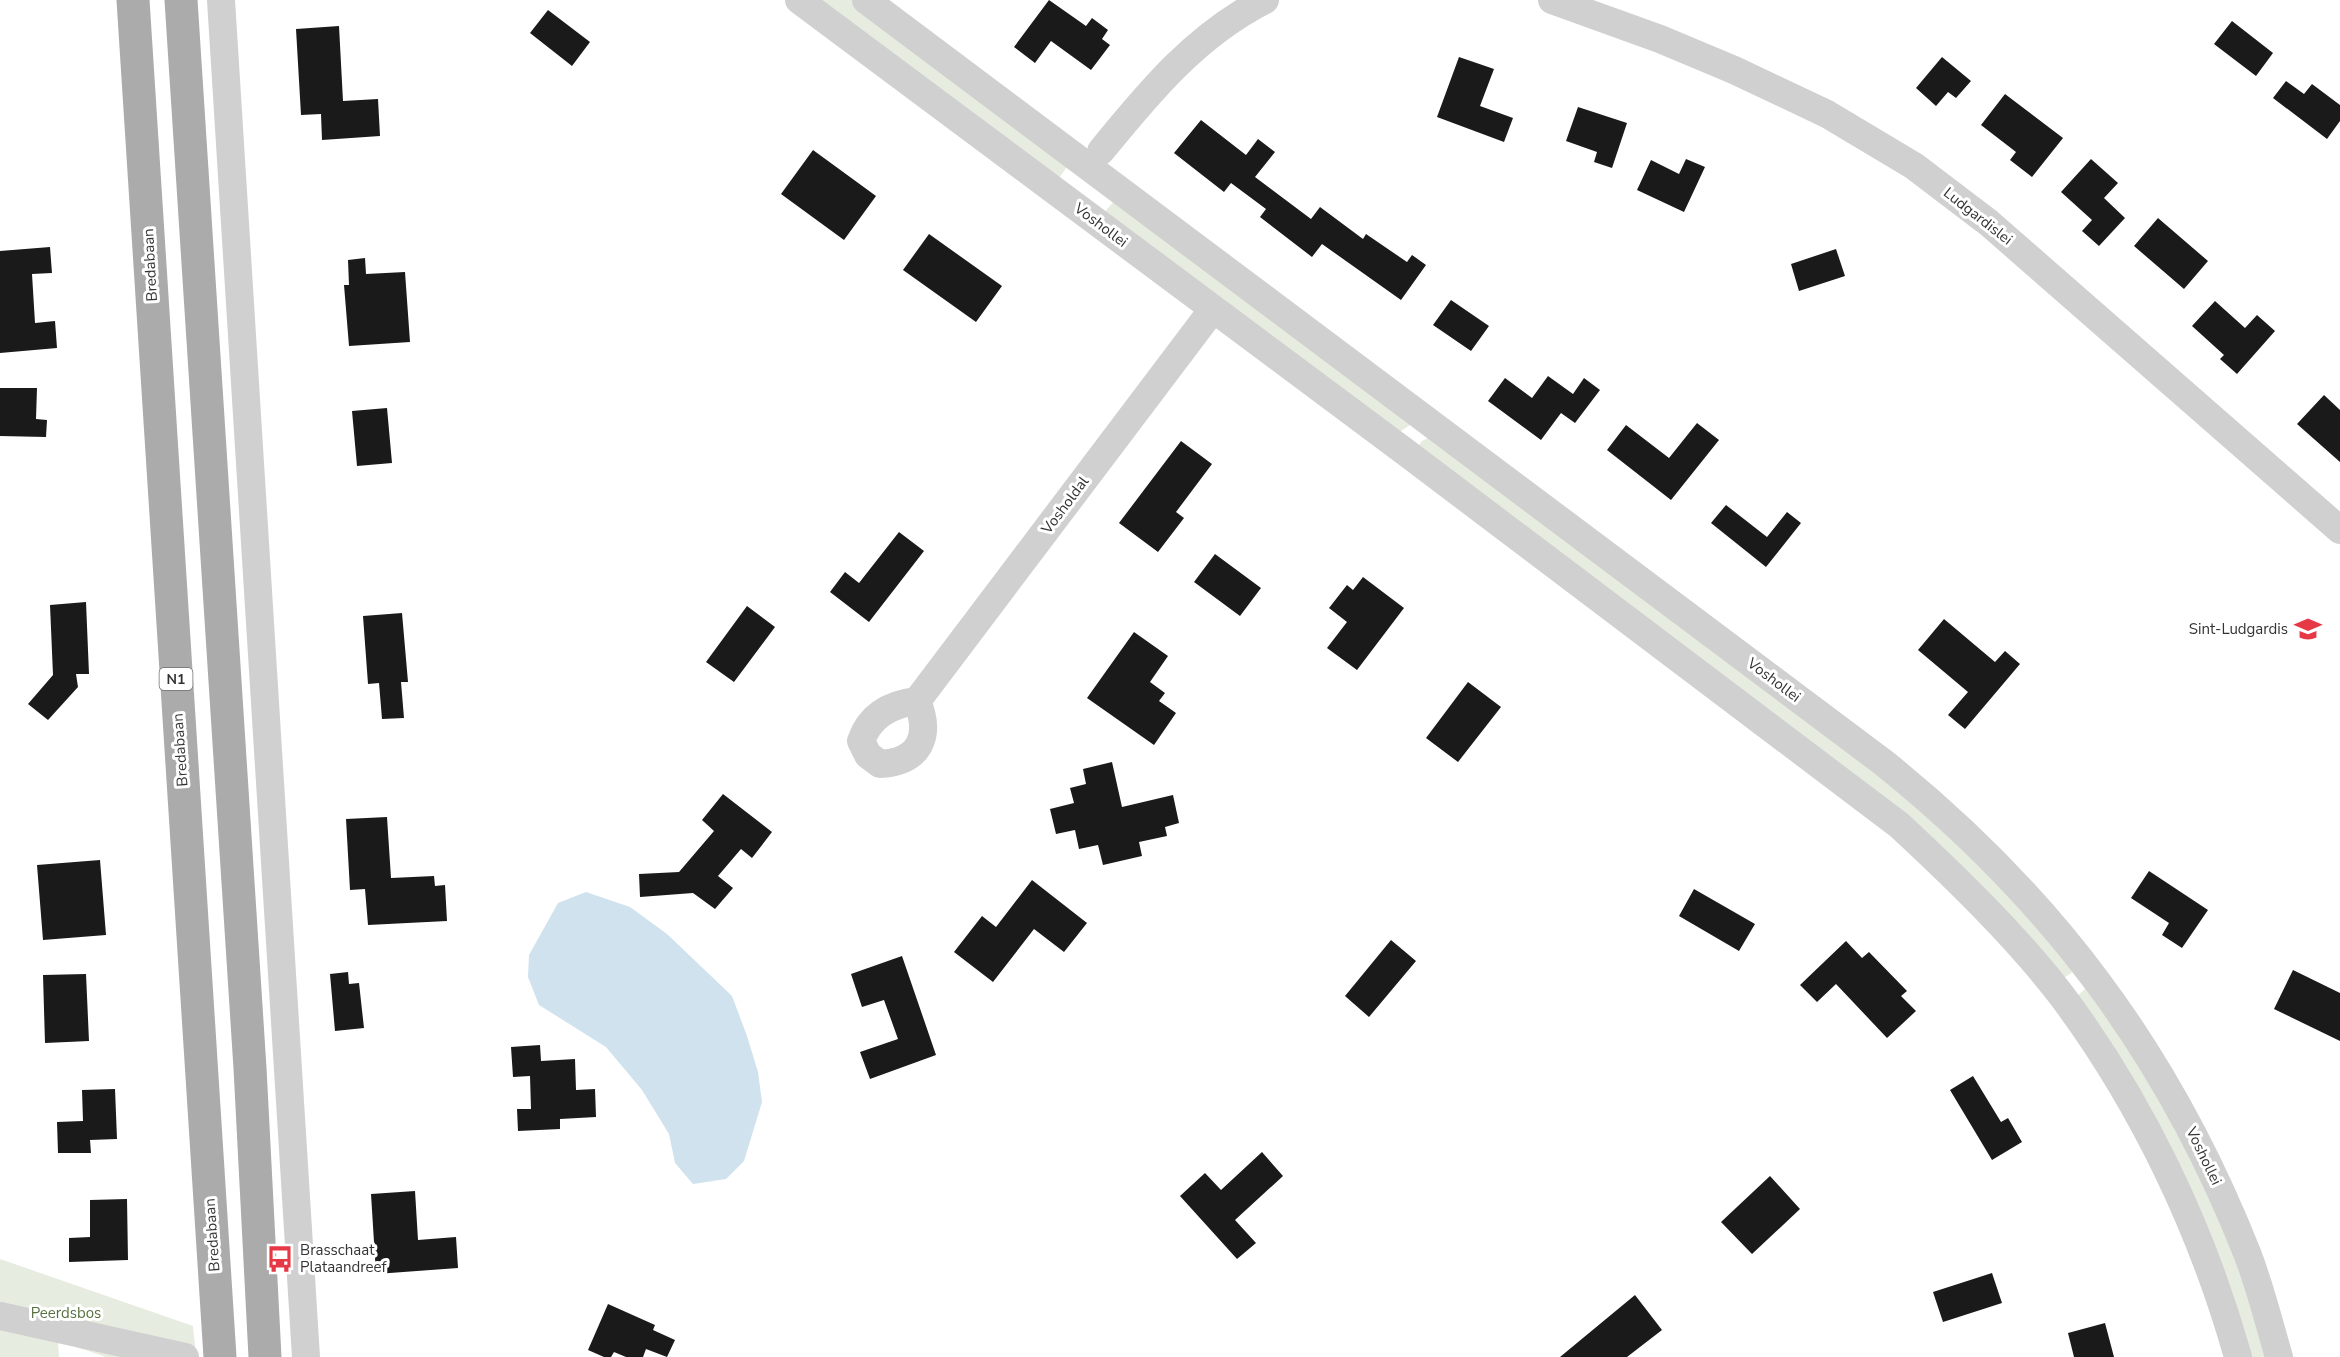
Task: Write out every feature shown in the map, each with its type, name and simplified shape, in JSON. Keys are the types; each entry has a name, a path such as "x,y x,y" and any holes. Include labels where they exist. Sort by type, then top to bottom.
{"main road":[{"name":"Bredabaan","path":"133,0 220,1357"},
{"path":"181,0 251,1080 266,1357"}],"street":[{"path":"221,0 306,1357"},
{"name":"Voshollei","path":"799,0 1404,451 1899,825 1962,884 2061,995 2125,1095 2170,1175 2218,1290 2238,1357"},
{"name":"Voshollei","path":"866,0 1930,800 1973,838 2044,914 2092,972 2162,1075 2196,1138 2248,1255 2279,1357"},
{"path":"1101,152 1166,74 1235,15 1265,0"},
{"name":"Ludgardislei","path":"1552,0 1660,39 1734,70 1827,114 1914,166 1989,223 2340,530"},
{"name":"Vosholdal","path":"917,701 1213,309"},
{"path":"1404,451 1427,420"},
{"path":"2061,995 2092,972"},
{"path":"0,1316 184,1357"}],"green space":[{"path":"814,0 852,0 1070,163 1056,182"},
{"path":"1117,198 1410,425 1398,433 1101,216"},
{"path":"1430,437 1902,788 1981,859 2073,972 2062,979 1965,874 1418,447 1422,441"},
{"path":"2085,989 2096,992 2206,1179 2270,1357 2247,1357 2077,996"},
{"name":"Peerdsbos","path":"0,1259 193,1326 196,1357 106,1357 58,1341 59,1357 0,1357"}],"water":[{"path":"586,892 630,907 667,934 732,996 758,1072 762,1102 744,1161 726,1179 693,1184 675,1163 669,1134 642,1090 606,1047 539,1005 528,977 529,955 558,903"}],"building":[{"path":"1049,0 1086,26 1092,18 1108,30 1102,39 1110,45 1091,70 1051,41 1035,63 1014,47"},
{"path":"548,10 590,42 572,66 530,33"},
{"path":"2232,21 2273,53 2256,76 2214,44"},
{"path":"339,26 343,101 378,99 380,136 322,140 321,114 301,115 296,29"},
{"path":"1459,57 1494,69 1480,106 1513,118 1504,142 1437,117"},
{"path":"1942,57 1971,81 1956,98 1948,92 1936,106 1916,88"},
{"path":"2286,81 2304,94 2312,84 2340,105 2340,121 2327,139 2273,98"},
{"path":"2005,94 2063,138 2032,177 2010,160 2016,152 1981,125"},
{"path":"1578,107 1627,123 1612,168 1594,162 1597,152 1566,141"},
{"path":"1201,120 1246,155 1258,139 1275,152 1255,177 1311,219 1320,207 1363,239 1366,234 1407,262 1412,255 1426,265 1401,300 1322,244 1312,257 1260,217 1266,209 1231,183 1224,192 1174,153"},
{"path":"813,150 876,196 844,240 781,194"},
{"path":"1686,159 1705,167 1684,212 1637,190 1651,160 1679,174"},
{"path":"2091,159 2118,183 2104,198 2125,218 2099,246 2082,231 2092,220 2061,192"},
{"path":"2158,218 2208,261 2184,289 2134,246"},
{"path":"929,234 1002,286 976,322 903,270"},
{"path":"50,247 52,273 32,274 35,323 55,321 57,348 0,353 0,251"},
{"path":"1836,249 1845,276 1799,291 1791,264"},
{"path":"365,258 366,274 405,272 410,342 349,346 344,285 349,285 348,260"},
{"path":"1451,300 1489,326 1471,351 1433,325"},
{"path":"2215,301 2245,328 2257,315 2275,331 2237,374 2220,359 2224,355 2192,326"},
{"path":"1548,376 1573,394 1584,378 1600,390 1575,423 1561,413 1541,440 1488,401 1505,378 1532,398"},
{"path":"0,388 37,388 36,419 47,420 46,437 0,436"},
{"path":"2324,395 2340,410 2340,462 2297,424"},
{"path":"387,408 392,463 357,466 352,411"},
{"path":"1697,423 1719,440 1671,500 1607,450 1626,425 1669,458"},
{"path":"1181,441 1212,464 1176,512 1184,518 1158,552 1119,523"},
{"path":"1726,505 1767,537 1787,512 1801,523 1766,567 1711,523"},
{"path":"899,532 924,551 869,622 830,592 845,572 859,583"},
{"path":"1215,554 1261,588 1240,616 1194,582"},
{"path":"1363,577 1404,608 1357,670 1327,648 1347,622 1329,608 1347,585 1353,590"},
{"path":"86,602 89,674 76,674 78,687 48,720 28,704 53,675 50,605"},
{"path":"747,606 775,627 734,682 706,662"},
{"path":"402,613 408,682 401,682 404,718 382,719 379,683 368,684 363,616"},
{"path":"1944,619 1995,662 2005,651 2020,664 1965,729 1948,715 1968,692 1918,650"},
{"path":"1134,632 1168,656 1150,682 1165,693 1159,701 1176,713 1154,745 1087,698"},
{"path":"1468,682 1501,707 1458,762 1426,738"},
{"path":"1112,762 1122,807 1173,795 1179,823 1165,827 1167,836 1139,842 1142,856 1103,865 1098,845 1079,849 1075,830 1056,834 1050,809 1074,803 1070,788 1086,784 1083,769"},
{"path":"723,794 772,832 752,858 741,849 718,876 733,888 715,909 693,893 640,897 639,874 679,872 714,831 702,820"},
{"path":"387,817 391,878 434,876 435,886 445,885 447,921 368,925 365,889 350,890 346,819"},
{"path":"100,860 106,935 43,940 37,865"},
{"path":"2149,871 2208,910 2182,948 2162,935 2169,923 2131,898"},
{"path":"1032,880 1087,923 1064,952 1034,929 993,982 954,952 982,916 996,927"},
{"path":"1694,889 1755,924 1739,951 1679,916"},
{"path":"1391,940 1416,961 1369,1017 1345,996"},
{"path":"1846,941 1862,958 1869,952 1907,991 1901,996 1916,1011 1887,1038 1836,984 1817,1002 1800,985"},
{"path":"902,956 936,1055 870,1079 860,1052 898,1039 884,1000 862,1007 851,974"},
{"path":"2293,970 2340,993 2340,1041 2274,1009"},
{"path":"348,972 349,984 359,983 364,1028 335,1031 330,974"},
{"path":"86,974 89,1041 45,1043 43,975"},
{"path":"540,1045 541,1061 575,1059 576,1090 595,1089 596,1117 560,1119 560,1129 518,1131 517,1109 531,1109 530,1076 513,1077 511,1047"},
{"path":"1973,1076 2001,1122 2008,1118 2022,1142 1992,1160 1950,1090"},
{"path":"115,1089 117,1139 90,1140 91,1153 58,1153 57,1122 83,1121 82,1090"},
{"path":"1262,1152 1283,1176 1235,1220 1256,1243 1237,1259 1180,1196 1205,1173 1221,1190"},
{"path":"1770,1176 1800,1209 1752,1254 1721,1222"},
{"path":"415,1191 418,1240 456,1237 458,1268 376,1274 371,1194"},
{"path":"127,1199 128,1260 69,1262 69,1238 90,1237 90,1200"},
{"path":"1992,1273 2002,1303 1943,1322 1933,1292"},
{"path":"1635,1295 1662,1330 1627,1357 1560,1357"},
{"path":"608,1304 655,1325 653,1330 675,1340 667,1357 646,1349 643,1357 626,1357 614,1352 611,1357 604,1357 588,1350"},
{"path":"2105,1323 2114,1357 2074,1357 2068,1333"}],"place":[{"name":"Sint-Ludgardis","path":"2308,629"},
{"name":"Brasschaat Plataandreef","path":"280,1259"}]}
